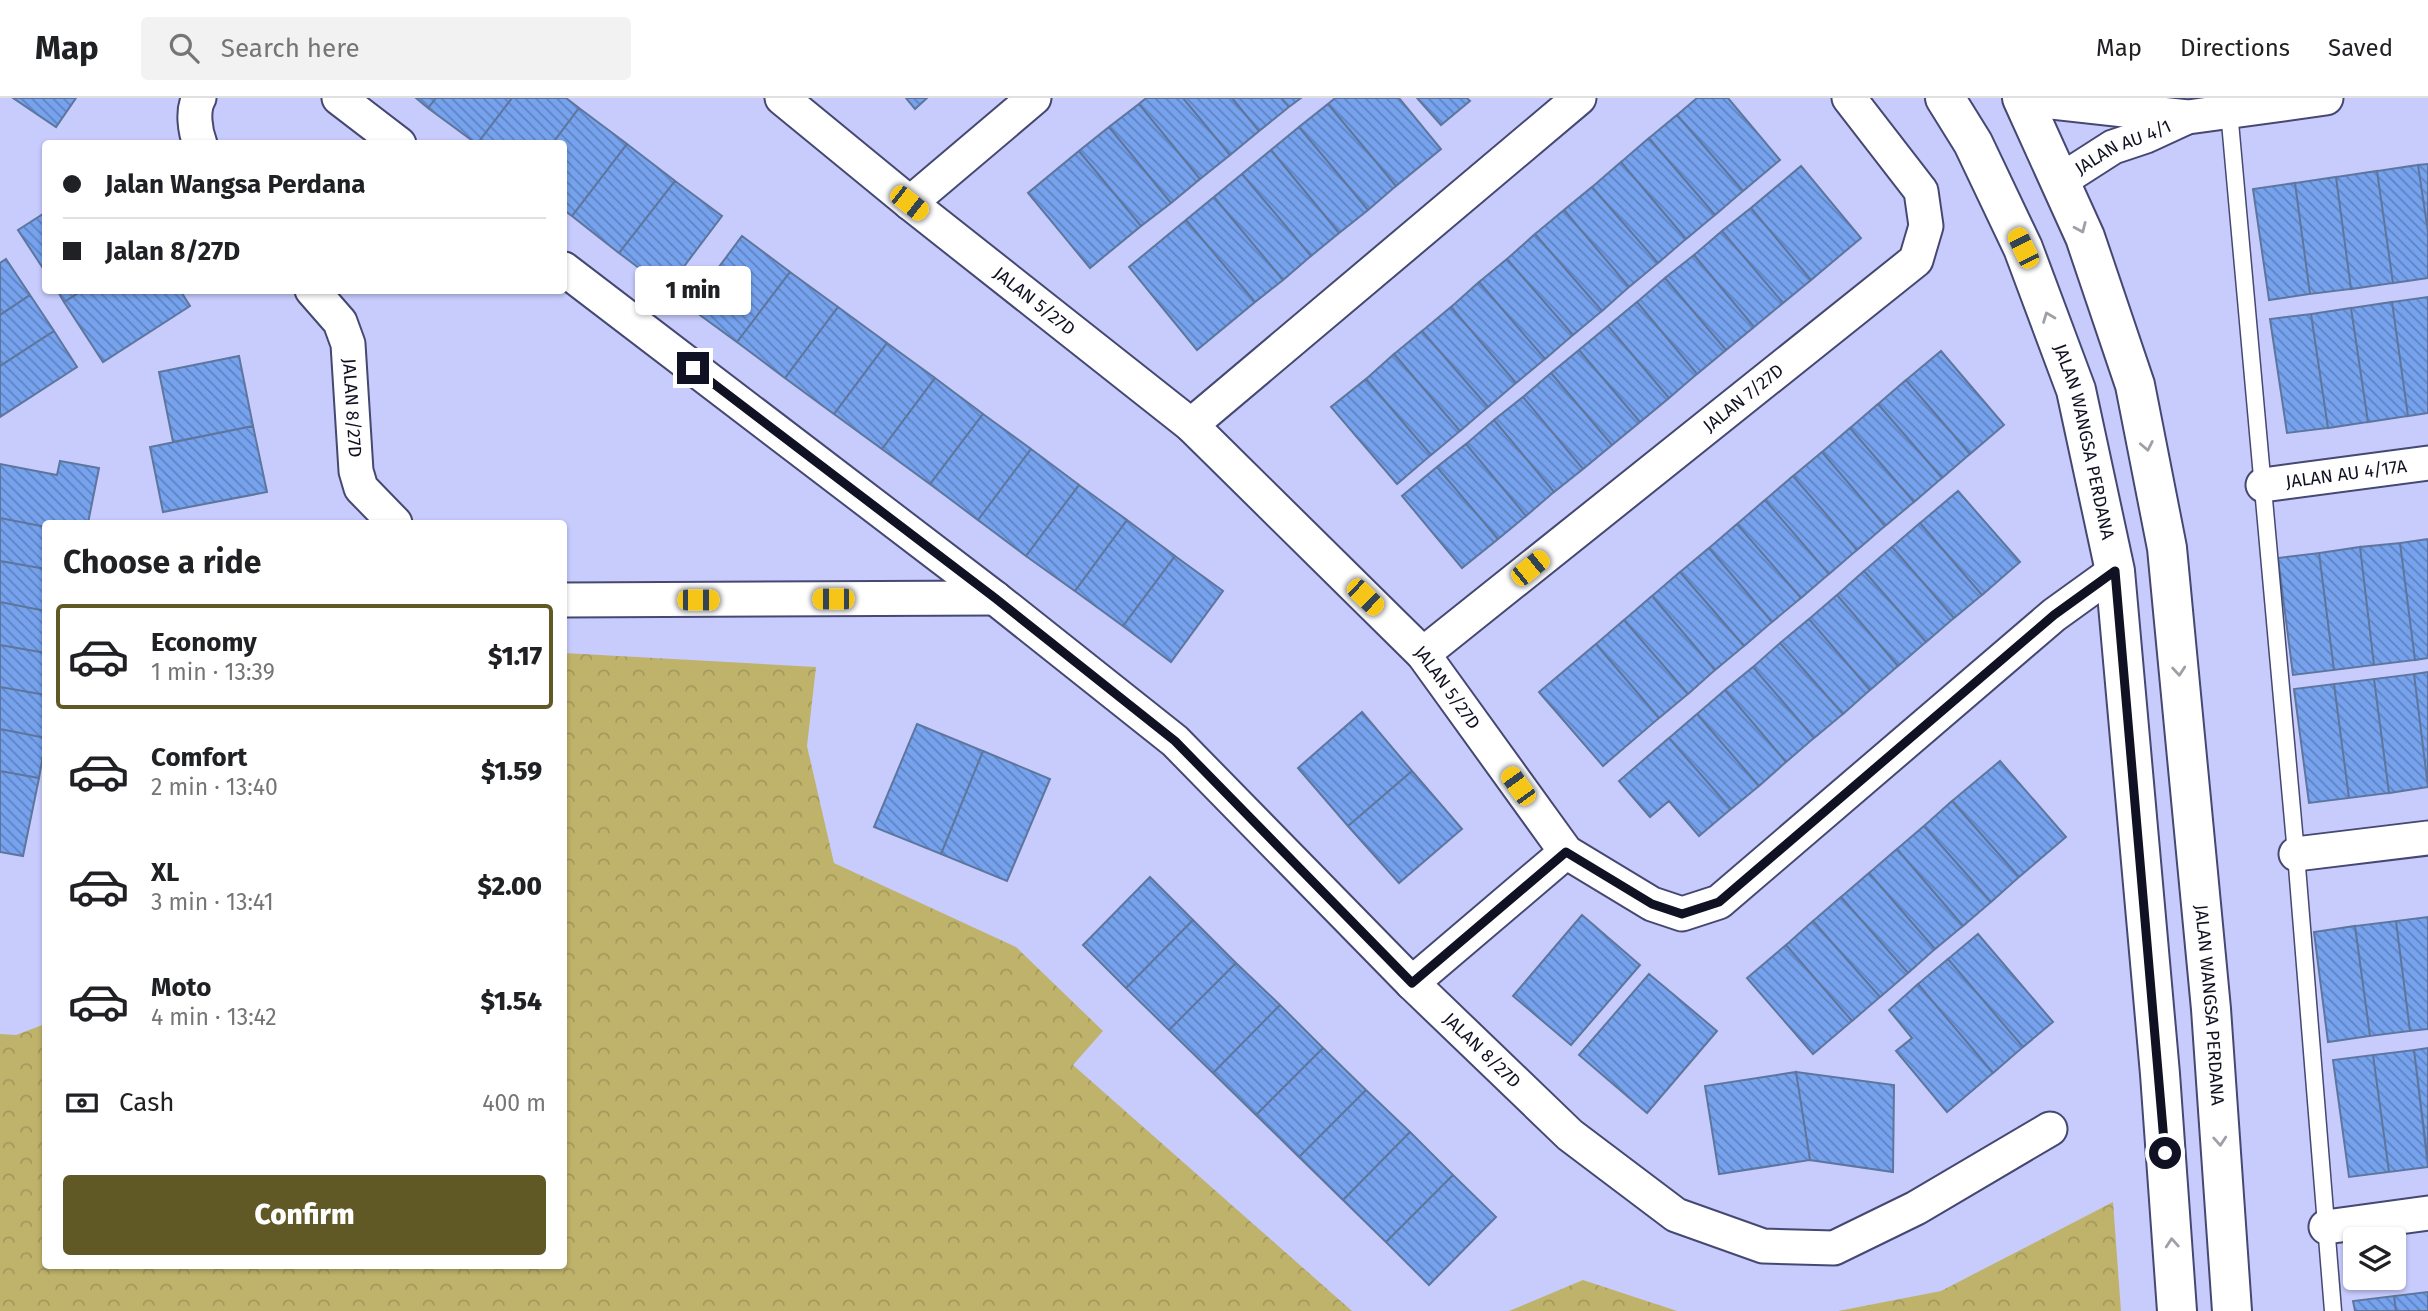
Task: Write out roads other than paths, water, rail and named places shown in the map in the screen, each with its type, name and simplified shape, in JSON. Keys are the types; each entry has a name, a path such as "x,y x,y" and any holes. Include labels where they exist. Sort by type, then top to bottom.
{"main road":[{"name":"JALAN WANGSA PERDANA","path":"1945,98 1972,143 2023,248 2076,390 2115,571 2159,1060 2177,1311"},
{"name":"JALAN WANGSA PERDANA","path":"2022,99 2085,236 2135,385 2167,548 2211,1009 2232,1311"}],"street":[{"path":"199,98 195,105 195,116 199,140"},
{"path":"339,98 394,140"},
{"name":"JALAN 5/27D","path":"782,98 909,203 1191,425 1423,654 1566,852 1652,904 1682,914 1719,902 2054,615 2115,571"},
{"path":"909,203 1034,98"},
{"path":"1191,425 1579,98"},
{"name":"JALAN 7/27D","path":"1423,654 1916,260 1927,226 1921,191 1849,98"},
{"name":"JALAN AU 4/1","path":"2022,99 2188,117 2326,98"},
{"name":"JALAN AU 4/1","path":"2060,181 2113,147 2188,117"},
{"name":"JALAN 8/27D","path":"567,271 995,598 1175,741 1412,983 1570,1135 1676,1215 1763,1245 1834,1248 1916,1208 2050,1129"},
{"name":"JALAN 8/27D","path":"316,294 341,322 348,344 356,471 361,488 393,520"},
{"name":"JALAN AU 4/17A","path":"2263,485 2428,463"},
{"path":"567,600 995,598"},
{"path":"2296,854 2428,838"},
{"path":"1412,983 1566,852"},
{"path":"2326,1227 2428,1213"}],"lane":[{"path":"2229,111 2296,854 2333,1311"}]}
